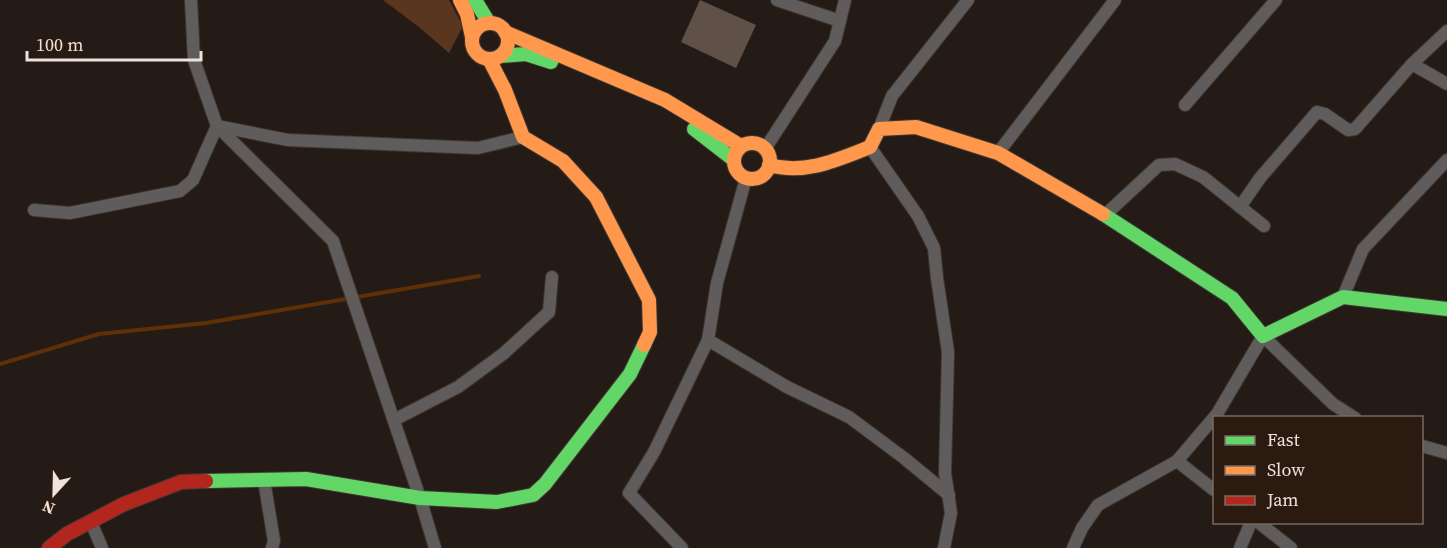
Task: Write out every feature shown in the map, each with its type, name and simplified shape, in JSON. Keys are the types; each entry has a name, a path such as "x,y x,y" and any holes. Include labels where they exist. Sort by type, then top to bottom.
{"street":[{"path":"191,0 194,60 217,126 333,241 435,548"},
{"path":"460,0 467,14 474,49 478,54 494,57 521,52 535,55 661,107 734,160"},
{"path":"475,0 489,23"},
{"path":"777,0 840,21"},
{"path":"765,149 826,59 835,41 845,0"},
{"path":"769,165 782,170 801,170 870,147 892,96 968,0"},
{"path":"998,153 1115,0"},
{"path":"1185,105 1276,0"},
{"path":"472,37 478,27 489,23 500,26 505,32 664,100 741,146"},
{"path":"1240,207 1260,178 1317,112 1325,114 1348,130 1355,129 1412,64 1447,31"},
{"path":"494,57 507,46 505,32"},
{"path":"49,548 67,534 124,504 181,482 306,479 420,498 497,502 533,495 545,484 630,375 650,332 649,300 596,197 563,161 523,137 494,57"},
{"path":"1412,64 1447,84"},
{"path":"217,126 288,140 478,148 523,137"},
{"path":"34,210 70,213 180,190 193,180 217,126"},
{"path":"879,129 916,127 998,153 1105,214 1232,298 1263,336 1333,404 1353,416"},
{"path":"751,143 761,145 765,149 770,159 763,175 752,179 746,178 737,171 734,160 741,146 751,143"},
{"path":"870,147 918,216 934,248 948,352 945,473 951,513 944,548"},
{"path":"1343,297 1363,249 1447,160"},
{"path":"1105,214 1159,165 1175,164 1203,177 1264,226"},
{"path":"682,548 629,493 654,452 708,340 717,283 746,178"},
{"path":"394,420 458,387 503,354 549,312 552,277"},
{"path":"1215,416 1263,336 1343,297 1447,309"},
{"path":"708,340 787,387 849,417 949,495"},
{"path":"1073,548 1082,528 1098,505 1177,461 1213,419"},
{"path":"1423,446 1447,453"},
{"path":"1177,461 1213,488"},
{"path":"264,480 274,541 272,548"},
{"path":"91,522 102,548"},
{"path":"1240,548 1250,524"},
{"path":"1261,524 1291,548"}],"shaded area":[{"path":"383,0 449,0 463,26 449,53 419,27"}],"building":[{"path":"700,0 756,25 736,68 681,42"}],"waterway":[{"path":"0,364 99,334 206,323 479,276"}],"traffic: fast":[{"path":"475,0 489,23"},
{"path":"500,56 526,54 551,62"},
{"path":"694,129 734,160"},
{"path":"1103,214 1232,298 1263,336 1343,297 1447,309"},
{"path":"206,481 306,479 420,498 497,502 533,495 545,484 630,374 644,345"}],"traffic: slow":[{"path":"460,0 467,14 472,37"},
{"path":"490,23 503,28 508,41 503,54 490,59 477,54 472,41 477,28 490,23"},
{"path":"505,32 665,100 741,146"},
{"path":"489,59 505,90 523,137 563,161 596,197 649,300 650,332 644,345"},
{"path":"769,165 782,168 821,165 870,147 879,129 916,127 998,153 1103,214"},
{"path":"752,143 765,148 770,161 765,174 752,179 739,174 734,161 739,148 752,143"}],"traffic: jam":[{"path":"49,548 67,534 124,504 181,482 206,481"}]}
